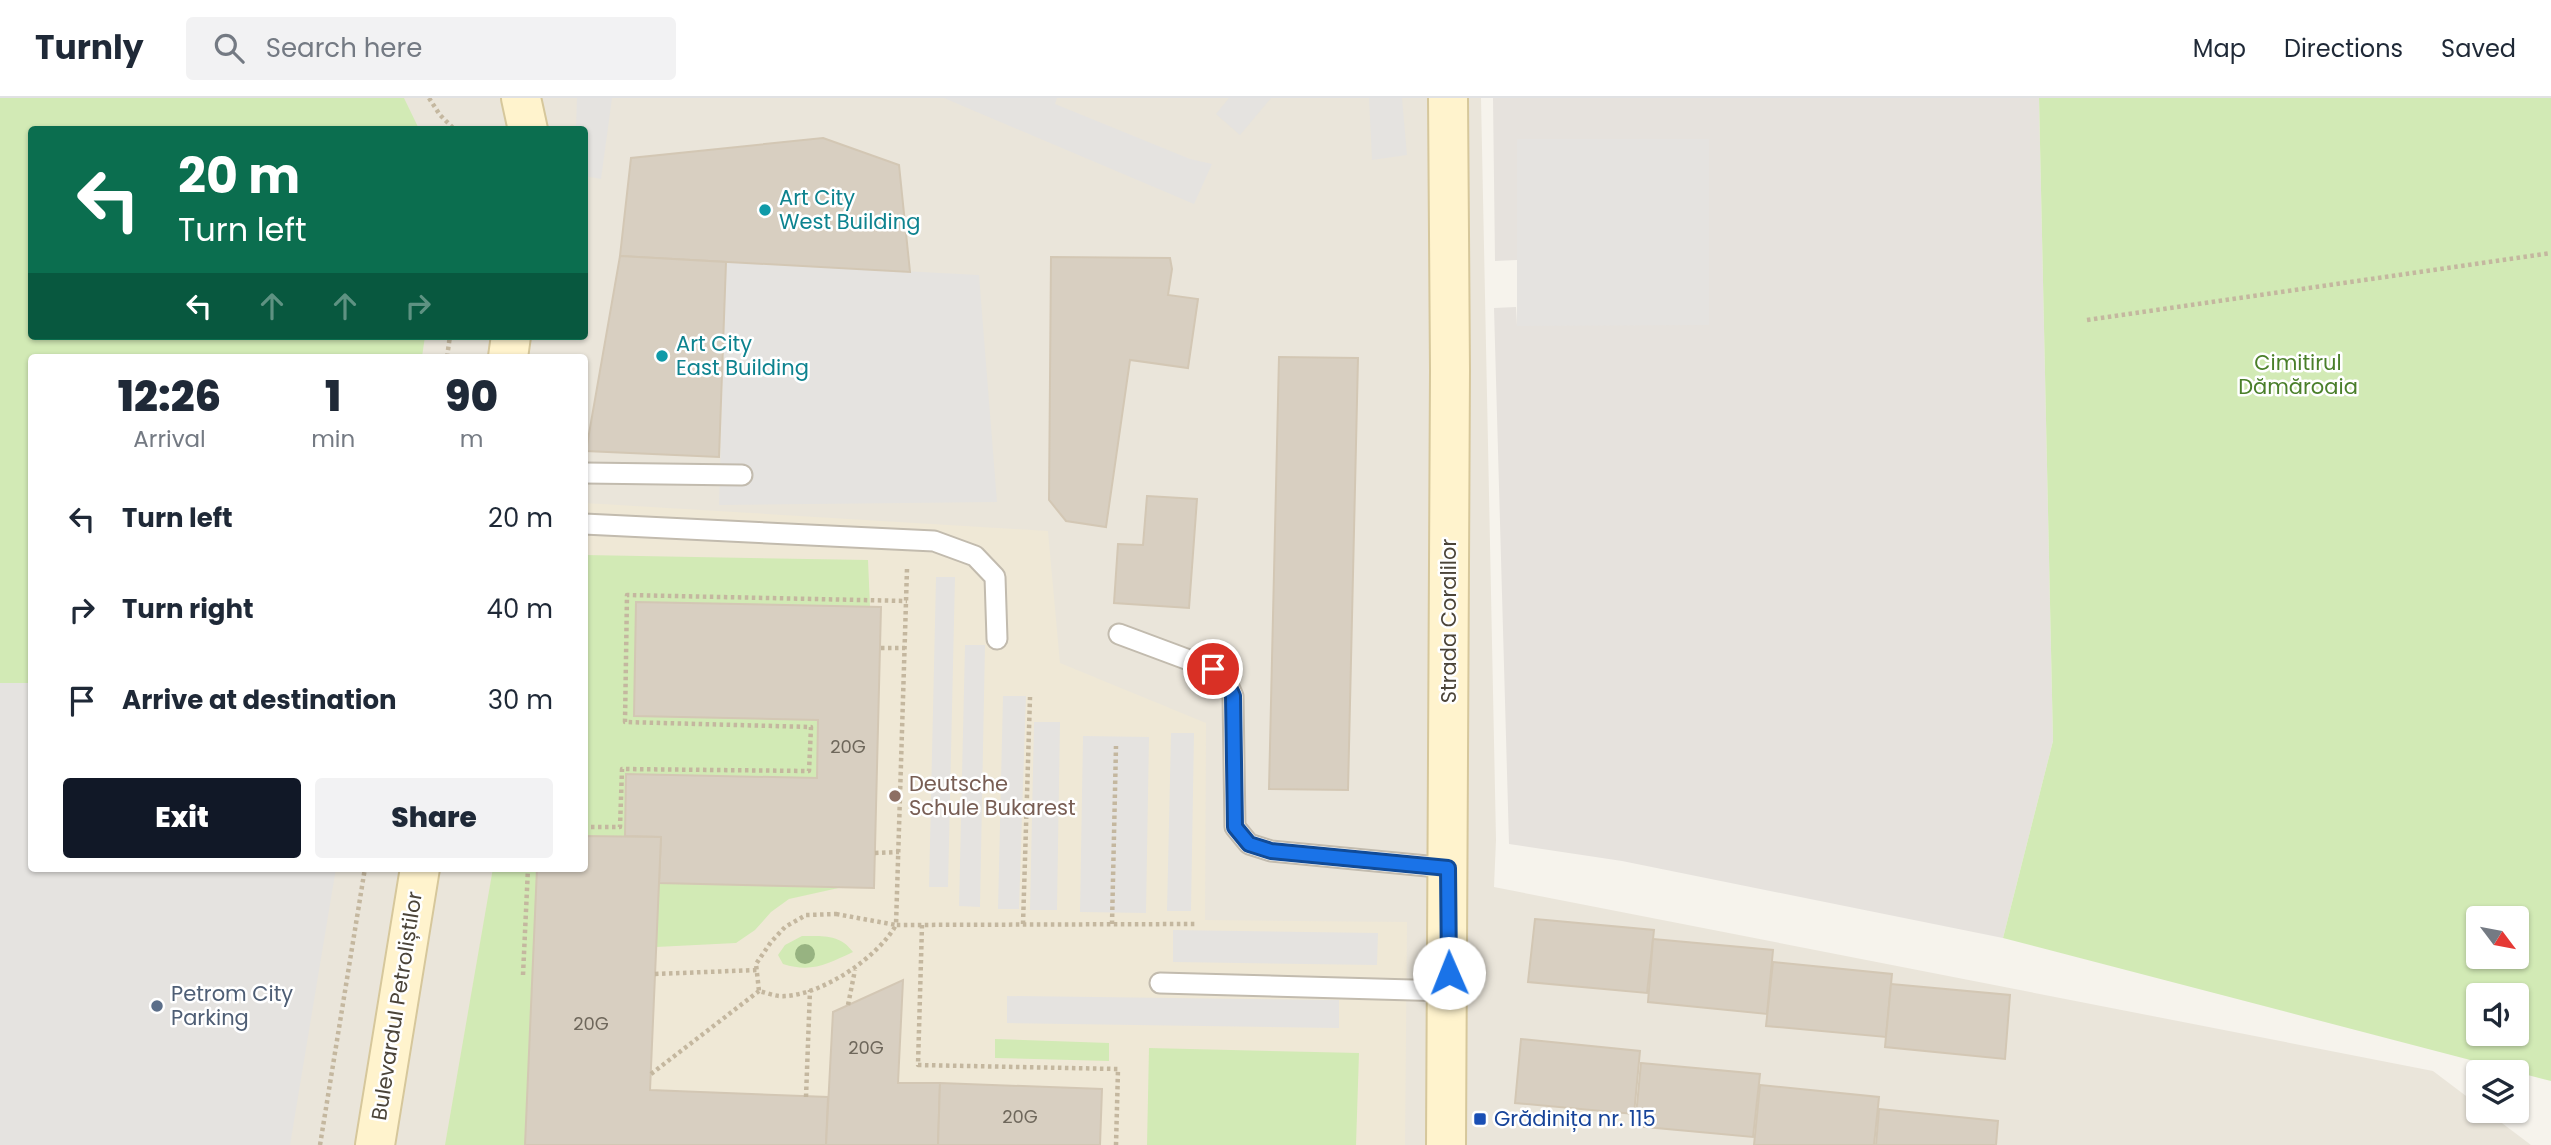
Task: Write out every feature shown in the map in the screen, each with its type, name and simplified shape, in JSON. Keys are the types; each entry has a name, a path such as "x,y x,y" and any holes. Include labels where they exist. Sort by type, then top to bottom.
{"street":[{"path":"521,98 527,126"},
{"path":"546,126 548,98"},
{"name":"Strada Coralilor","path":"1446,1145 1450,279 1447,98"},
{"name":"Bulevardul Petroliștilor","path":"375,1145 419,872"}],"lane":[{"path":"588,472 742,475"},
{"path":"588,524 934,541 975,556 995,577 997,639"},
{"path":"1119,634 1213,669 1226,680 1233,696 1235,827 1249,844 1271,851 1448,868"},
{"path":"1160,983 1448,991"}],"path":[{"path":"429,98 451,126"},
{"path":"2087,320 2551,253"},
{"path":"651,1074 759,991 785,996 810,990 855,969 887,941 896,925 907,562"},
{"path":"588,827 620,827 622,769 809,771 811,727 625,722 627,595 907,601"},
{"path":"881,648 905,648"},
{"path":"1023,924 1030,697"},
{"path":"1112,924 1116,746"},
{"path":"875,853 899,852"},
{"path":"320,1145 364,872"},
{"path":"523,975 528,872"},
{"path":"759,991 756,964 785,927 806,915 836,914 896,925 1197,924"},
{"path":"922,925 918,1065 1118,1069 1116,1145"},
{"path":"848,1005 855,969"},
{"path":"655,974 757,970"},
{"path":"806,1097 810,990"}],"shaded area":[{"path":"0,98 1481,98 1496,840 1494,887 2433,1071 2466,1096 2466,1123 2502,1123 2531,1145 0,1145"},
{"path":"577,98 612,98 601,179 588,177 588,126 576,126"},
{"path":"944,98 1057,98 1055,104 1190,159 1212,164 1194,204"},
{"path":"1229,98 1271,98 1240,135 1216,114"},
{"path":"1369,98 1402,98 1407,155 1372,160"},
{"path":"1493,98 2039,98 2053,741 2003,938 1622,861 1509,844 1494,308 1516,307 1517,325 1709,139 1517,139 1517,260 1495,261"},
{"path":"1517,139 1709,139 1709,325 1517,326"},
{"path":"726,262 979,275 997,502 719,505"},
{"name":"Deutsche Schule Bukarest","path":"588,503 1048,531 1060,663 1206,723 1205,920 1407,922 1405,1145 445,1145 492,872 588,872"},
{"path":"936,577 955,577 948,887 929,887"},
{"path":"965,645 985,645 980,907 959,906"},
{"name":"Petrom City Parking","path":"0,683 28,683 28,872 335,872 290,1145 0,1145"},
{"path":"1003,696 1026,696 1019,909 998,909"},
{"path":"1034,722 1060,722 1057,910 1030,910"},
{"path":"1171,733 1194,733 1191,911 1167,911"},
{"path":"1083,736 1149,737 1146,913 1080,912"},
{"path":"1173,930 1378,933 1377,965 1173,962"},
{"path":"1007,996 1339,1000 1339,1028 1007,1023"}],"green space":[{"path":"0,98 404,98 418,126 28,126 28,340 424,340 422,354 28,354 28,683 0,683"},
{"name":"Cimitirul Dămăroaia","path":"2039,98 2551,98 2551,1081 2529,1075 2529,1060 2471,1060 2003,938 2053,741"},
{"path":"588,555 868,560 870,607 636,602 634,716 818,720 817,778 626,774 625,836 588,836"},
{"path":"492,872 537,872 525,1145 445,1145"},
{"path":"659,883 843,887 789,899 771,912 755,930 736,943 656,947"},
{"path":"802,936 837,939 853,952 811,967 783,964 778,955 785,945"},
{"path":"995,1039 1109,1043 1109,1061 995,1058"},
{"path":"1149,1048 1359,1053 1356,1145 1147,1145"}],"building":[{"name":"Art City West Building","path":"823,138 899,165 910,272 620,256 631,158"},
{"name":"Art City East Building","path":"620,256 726,262 719,457 588,451"},
{"path":"1051,257 1170,258 1172,269 1168,295 1198,299 1188,368 1130,360 1106,527 1066,521 1049,500"},
{"path":"1279,357 1358,358 1348,790 1269,789"},
{"path":"1147,496 1197,499 1189,608 1114,603 1118,544 1143,545"},
{"path":"636,602 881,607 874,888 659,883 661,837 625,836 626,774 817,778 818,720 634,716"},
{"path":"588,836 661,837 650,1090 828,1097 826,1145 525,1145 537,872 588,872"},
{"path":"1535,919 1654,930 1647,993 1528,982"},
{"path":"1653,939 1773,950 1767,1014 1648,1002"},
{"path":"1773,962 1892,974 1886,1037 1766,1026"},
{"path":"903,980 898,1083 940,1083 938,1145 826,1145 833,1012"},
{"path":"1891,984 2010,995 2005,1059 1885,1047"},
{"path":"1521,1039 1640,1051 1634,1114 1515,1103"},
{"path":"1641,1063 1760,1074 1753,1137 1635,1126"},
{"path":"940,1083 1102,1089 1100,1145 938,1145"},
{"path":"1760,1085 1879,1097 1874,1145 1754,1145"},
{"path":"1879,1109 1998,1121 1996,1145 1876,1145"}],"place":[{"name":"Art City West Building","path":"765,210"},
{"name":"Art City East Building","path":"662,356"},
{"name":"Deutsche Schule Bukarest","path":"895,796"},
{"name":"Petrom City Parking","path":"157,1006"},
{"name":"Grădinița nr. 115","path":"1480,1119"}],"route":[{"path":"1213,669 1226,680 1233,696 1235,827 1249,844 1271,851 1448,868 1449,973"}]}
